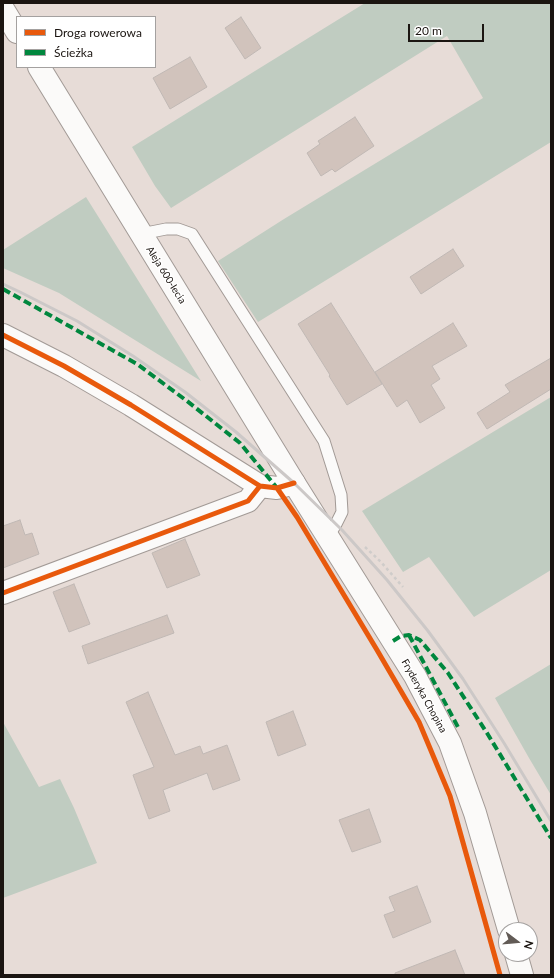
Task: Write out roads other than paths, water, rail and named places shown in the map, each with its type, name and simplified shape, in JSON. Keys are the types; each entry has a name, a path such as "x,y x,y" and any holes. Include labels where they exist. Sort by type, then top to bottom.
{"main road":[{"path":"3,9 16,30"},
{"name":"Aleja 600-lecia","path":"40,68 294,482"},
{"path":"3,335 64,366 131,405 260,486 277,488 294,482"},
{"name":"Fryderyka Chopina","path":"294,482 415,676 450,743 475,813 507,922"},
{"path":"3,593 248,501 260,486"},
{"path":"518,962 522,975"}],"lane":[{"path":"141,234 166,229 178,229 192,234 324,441 340,495 342,512 328,537"}],"railway":[{"path":"3,284 77,321 133,356 185,392 236,432 294,483 342,530 387,580 428,631 463,679 551,821"}]}
